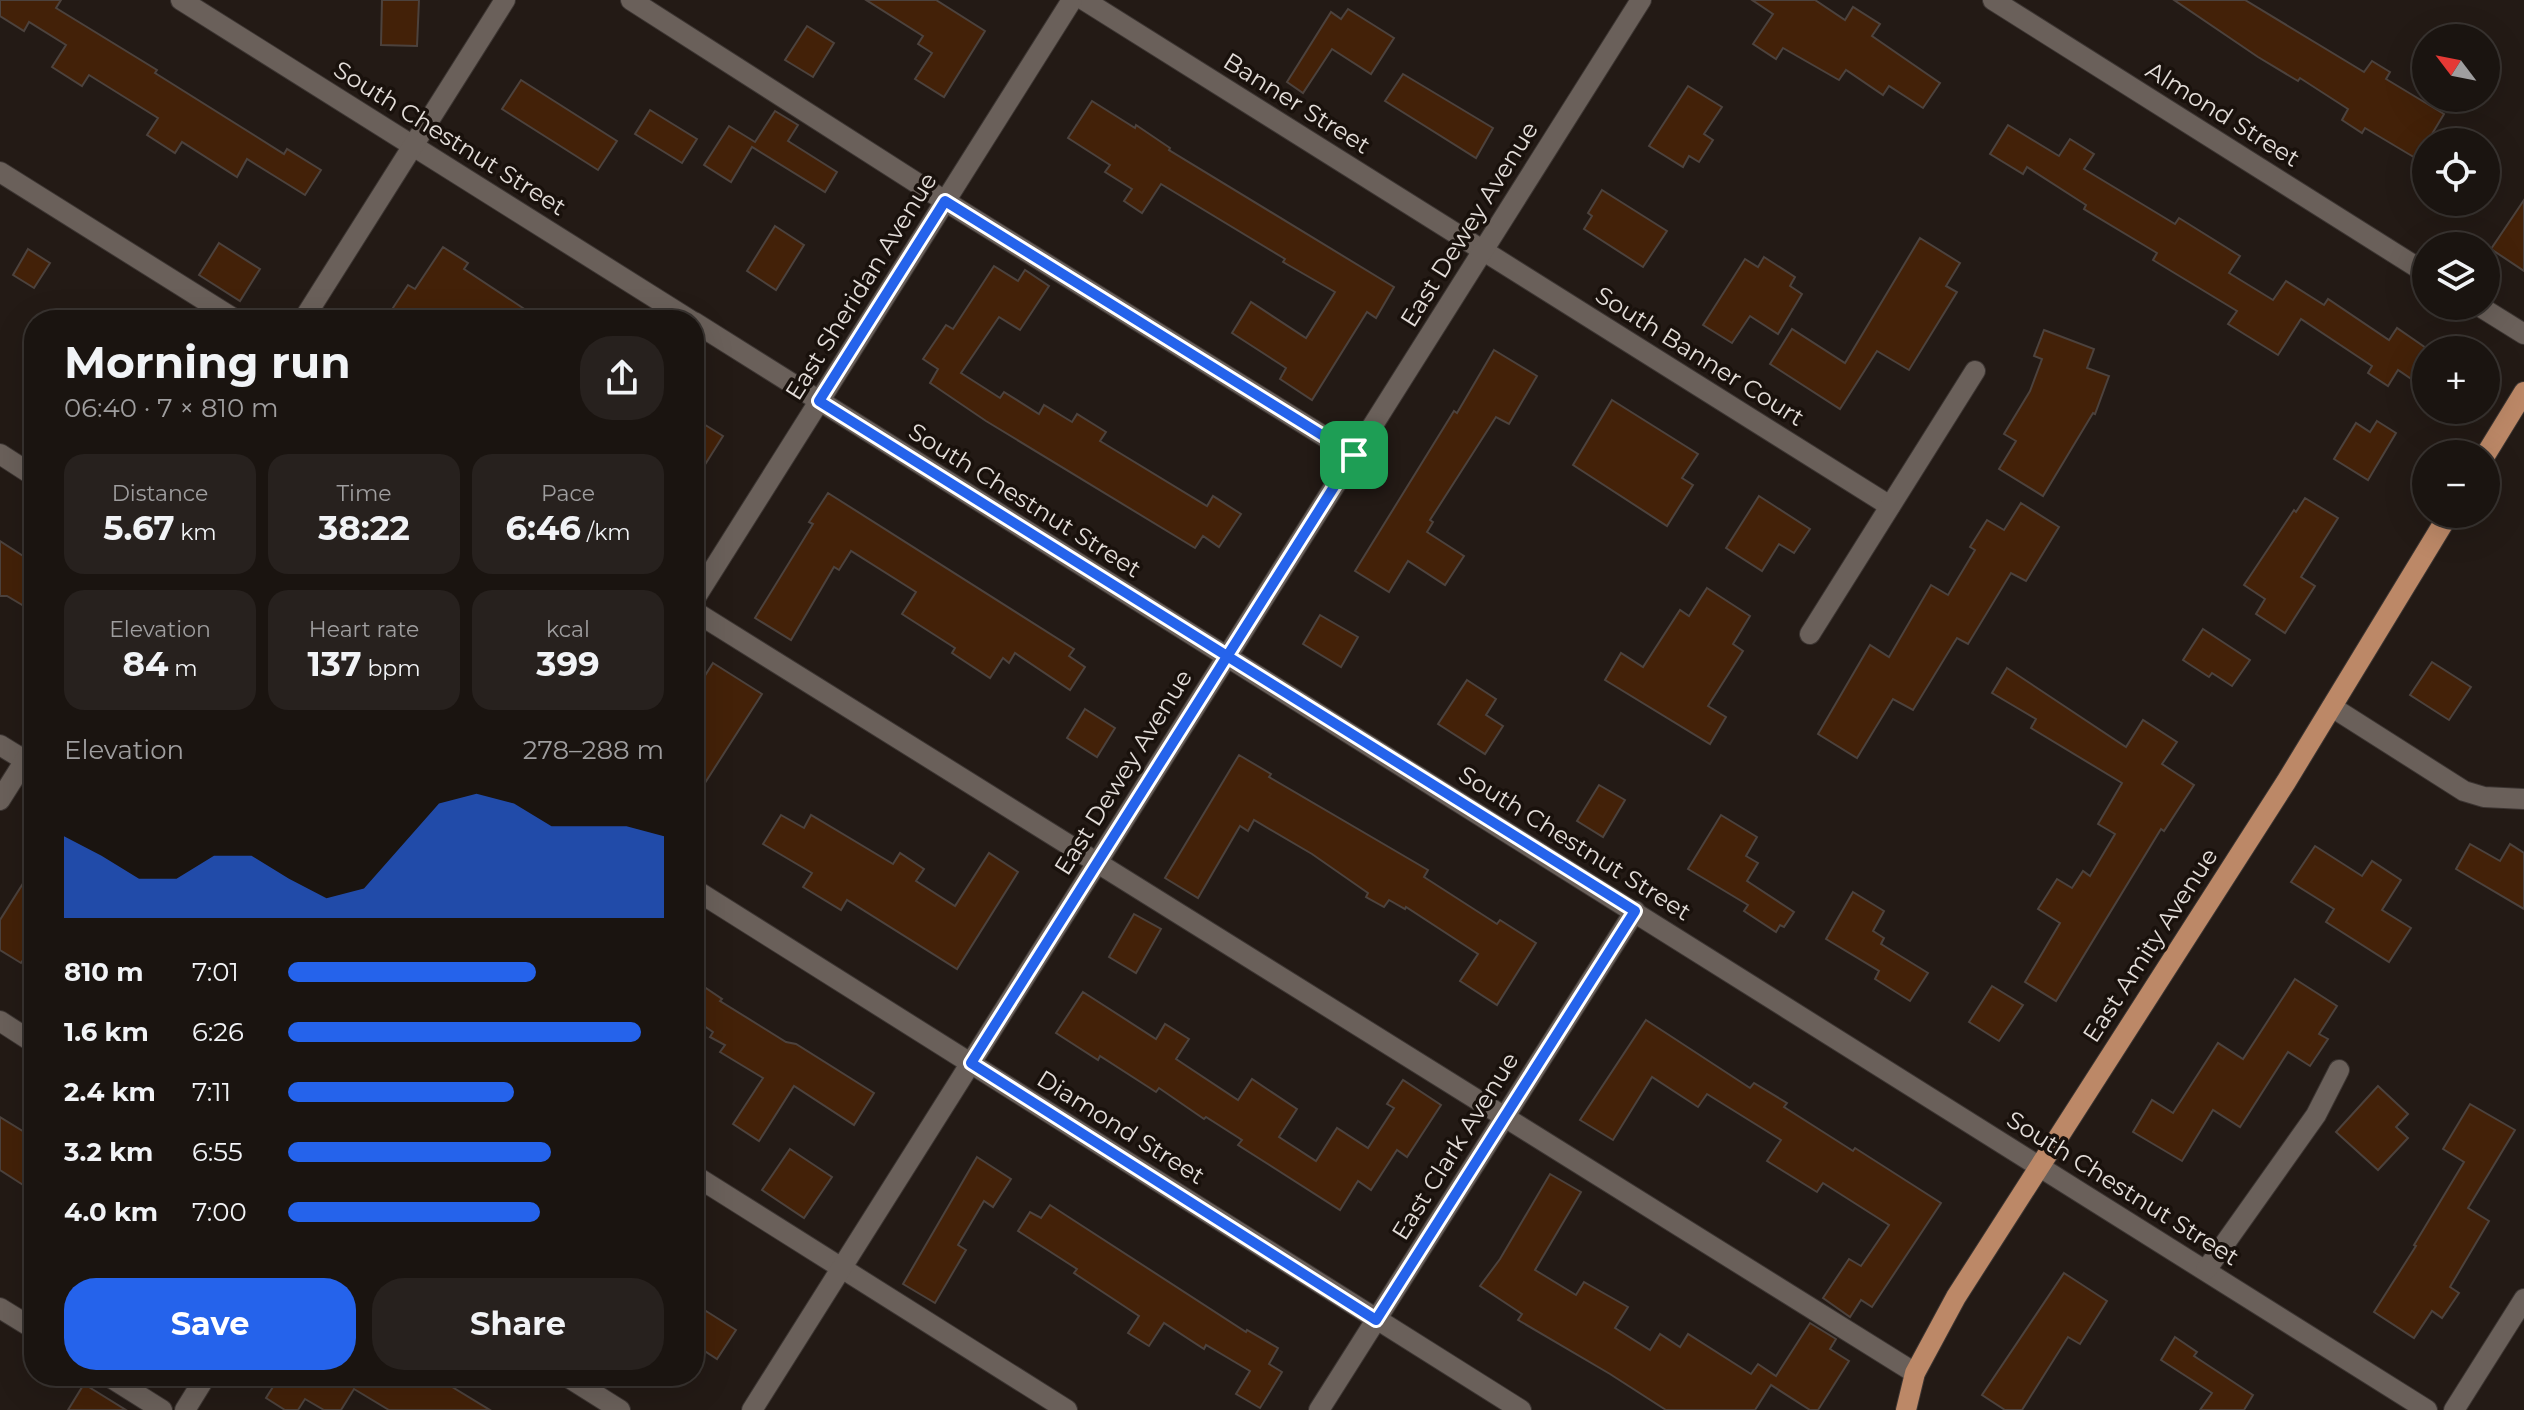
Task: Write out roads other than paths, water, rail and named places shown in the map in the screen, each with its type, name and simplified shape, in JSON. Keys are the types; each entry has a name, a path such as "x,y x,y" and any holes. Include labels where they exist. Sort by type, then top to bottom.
{"main road":[{"path":"2495,440 2524,392"},
{"name":"East Amity Avenue","path":"1906,1410 1915,1373 1956,1297 2332,707 2441,528"}],"street":[{"name":"South Chestnut Street","path":"181,0 675,310"},
{"path":"309,310 505,0"},
{"path":"631,0 945,201 1354,455"},
{"name":"East Sheridan Avenue","path":"704,584 1072,0"},
{"name":"Banner Street","path":"1084,0 1483,251"},
{"name":"East Dewey Avenue","path":"752,1410 1641,0"},
{"name":"Almond Street","path":"1993,0 2412,264"},
{"path":"0,172 220,310"},
{"name":"South Banner Court","path":"1483,251 1890,506"},
{"path":"2500,319 2524,334"},
{"name":"South Chestnut Street","path":"704,329 2427,1410"},
{"path":"1810,634 1975,371"},
{"path":"0,454 24,470"},
{"path":"704,617 1915,1373"},
{"path":"2332,707 2464,791 2484,797 2524,799"},
{"path":"0,745 24,755"},
{"path":"0,800 24,767"},
{"name":"Diamond Street","path":"704,895 1521,1410"},
{"name":"East Clark Avenue","path":"1319,1410 1635,911"},
{"path":"0,1021 24,1037"},
{"path":"2206,1270 2316,1115 2339,1070"},
{"path":"704,1181 1067,1410"},
{"path":"2454,1410 2524,1299"},
{"path":"0,1308 24,1323"},
{"path":"124,1386 162,1410"},
{"path":"185,1410 200,1386"},
{"path":"582,1386 620,1410"}]}
